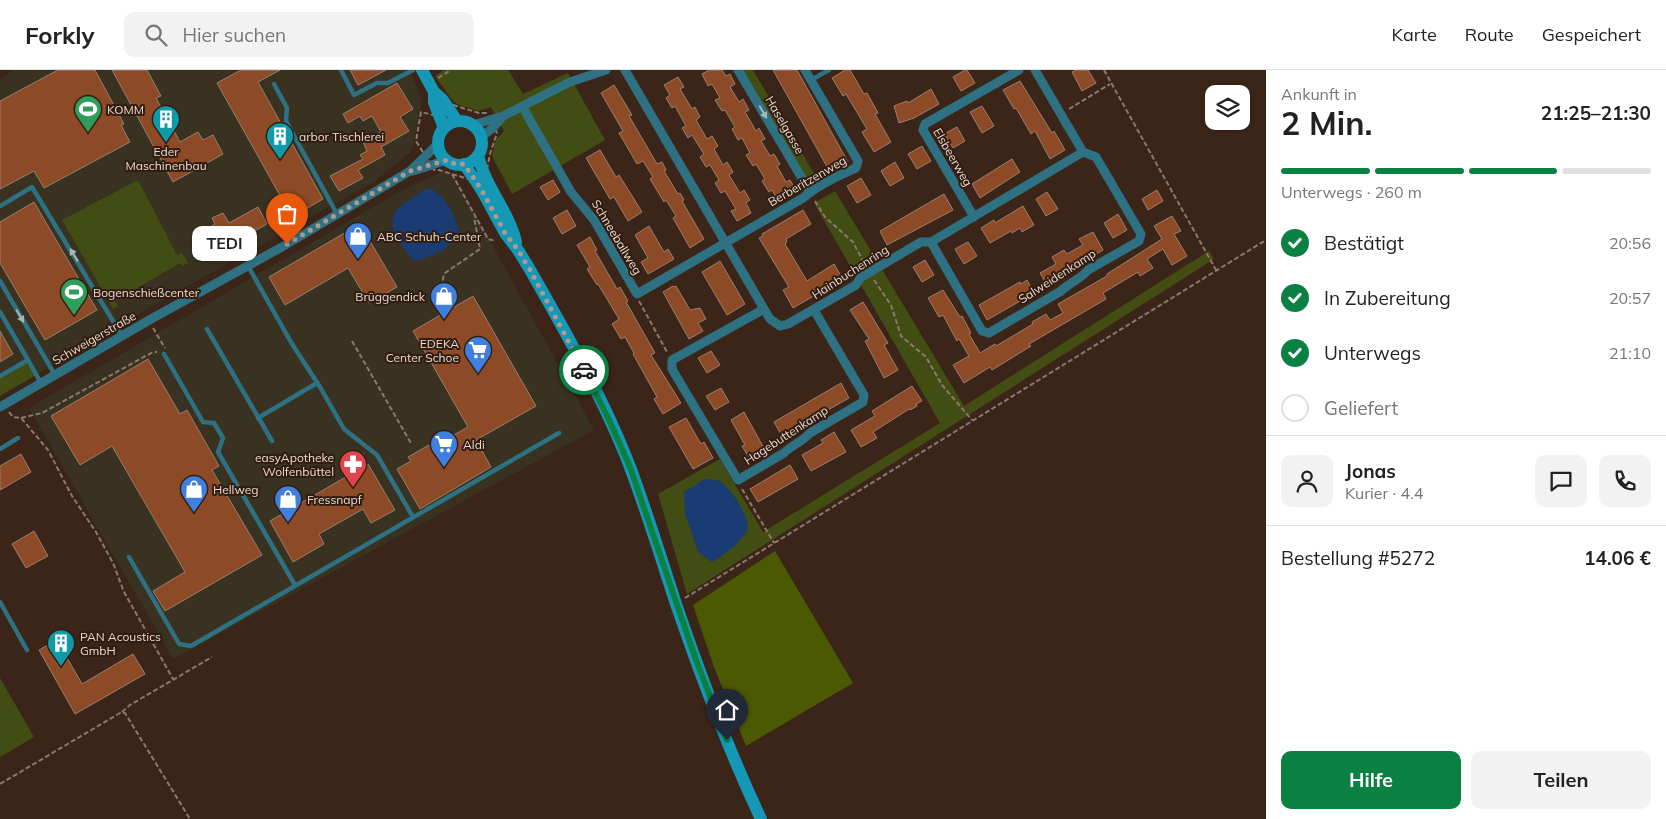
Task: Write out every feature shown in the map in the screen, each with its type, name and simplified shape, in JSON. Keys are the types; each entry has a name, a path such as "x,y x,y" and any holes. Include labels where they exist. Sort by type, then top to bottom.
{"main road":[{"path":"422,70 432,88 442,99 456,121"},
{"path":"432,88 434,102 444,128"},
{"path":"456,121 465,121 473,125 481,137 482,146 478,155 472,161 464,164 455,164 447,160 441,152 438,143 444,128 456,121"},
{"path":"478,155 486,180 514,234 518,250"},
{"path":"464,164 547,300 618,439 644,506 712,706 761,819"}],"street":[{"path":"473,125 503,116 570,82 606,70"},
{"name":"Hainbuchenring","path":"625,70 770,318 780,326 788,324 856,286 860,278 869,272 921,242 931,242 1083,152"},
{"name":"Haselgasse","path":"738,70 810,192"},
{"name":"Berberitzenweg","path":"725,243 803,198 833,178 856,168 858,161 805,70"},
{"name":"Elsbeerweg","path":"974,217 923,130 925,124 1019,70"},
{"path":"1035,70 1083,152"},
{"name":"Schneeballweg","path":"522,106 572,192 594,220 637,294 725,243"},
{"path":"481,137 494,127 503,116"},
{"name":"Schweigerstraße","path":"410,171 438,143"},
{"name":"Salweidenkamp","path":"931,242 982,331 989,333 1061,291 1088,270 1139,241 1140,234 1096,157 1083,152"},
{"name":"Schweigerstraße","path":"2,406 410,171 447,160"},
{"path":"672,360 764,308"},
{"name":"Hagebuttenkamp","path":"672,360 672,369 738,480 784,453 790,447 805,439 810,433 863,402 864,395 814,310"}],"lane":[{"path":"341,70 354,96 377,83 388,83 413,70"},
{"path":"811,80 829,70"},
{"path":"374,77 377,83"},
{"path":"274,84 288,108 286,121 337,214"},
{"path":"0,206 32,188 122,336"},
{"path":"247,265 344,429 377,455 413,517"},
{"path":"0,281 55,375"},
{"path":"0,312 41,384"},
{"path":"207,329 272,441"},
{"path":"164,354 202,422 214,423 223,438 218,452 295,585"},
{"path":"0,376 28,360"},
{"path":"258,418 317,383"},
{"path":"128,557 179,644 190,646 559,433"},
{"path":"0,448 18,438"},
{"path":"0,602 28,650"}],"path":[{"path":"432,88 451,70"},
{"path":"1104,70 1216,270"},
{"path":"1061,114 1111,84"},
{"path":"452,174 488,239 500,244"},
{"path":"810,192 825,217 853,242 869,272 891,305 902,336 926,357 942,385 973,421"},
{"path":"444,288 443,278 445,273 480,249 474,215"},
{"path":"676,603 1266,240"},
{"path":"637,294 640,304 672,360"},
{"path":"156,332 161,340"},
{"path":"352,341 412,445"},
{"path":"2,406 13,417 21,418 42,413 153,352 164,354"},
{"path":"21,418 48,450 72,496 96,532 114,563 124,592 173,679"},
{"path":"342,457 349,470 356,466 365,451"},
{"path":"738,480 774,544"},
{"path":"0,784 212,657"},
{"path":"122,712 127,715 190,819"}],"shaded area":[{"path":"13,70 410,70 422,100 413,147 408,154 375,181 110,330 0,396 0,80"},
{"path":"442,172 455,177 594,430 173,659 29,408 404,189"}],"green space":[{"path":"444,70 508,70 523,94 568,73 605,140 512,194 492,156 496,140 504,131 491,107 479,111 459,105 453,101 435,76"},
{"path":"741,70 753,70 822,187 812,193"},
{"path":"138,180 177,255 182,253 188,263 182,266 180,263 115,301 118,306 113,309 62,220"},
{"path":"835,191 964,406 1209,251 1214,259 687,594 658,494 720,459 763,532 940,423 814,203"},
{"path":"28,360 36,375 0,396 0,377"},
{"path":"775,551 853,683 746,746 714,667 693,605"},
{"path":"0,678 34,737 0,757"}],"water":[{"path":"425,189 435,191 448,205 455,218 458,236 445,248 415,261 407,254 398,239 393,230 392,222 398,209"},
{"path":"705,479 717,480 727,488 743,511 748,526 741,540 712,562 698,552 685,513 684,492"}],"building":[{"path":"58,70 95,70 124,124 121,125 130,142 44,188 34,171 0,189 0,101"},
{"name":"Eder Maschinenbau","path":"112,70 147,70 161,96 156,98 180,142 198,132 203,140 213,135 223,154 173,182"},
{"name":"arbor Tischlerei","path":"241,70 280,70 258,82 323,199 292,217 217,83"},
{"path":"350,70 386,70 358,85"},
{"path":"709,70 722,70 726,76 730,74 735,84 730,87 739,102 743,99 749,110 745,112 756,131 759,128 765,139 761,141 770,156 774,154 780,164 777,166 786,182 790,180 796,190 778,200 772,190 769,192 762,181 765,179 756,164 753,166 746,155 750,153 742,138 738,140 732,129 735,127 725,110 722,111 715,100 720,98 712,84 708,86 702,74"},
{"path":"773,70 797,70 848,162 830,172"},
{"path":"845,70 850,70 864,94 867,93 878,113 875,114 891,142 874,152 862,132 867,129 846,94 843,96 832,78"},
{"path":"967,70 975,83 961,91 953,77"},
{"path":"1088,70 1096,83 1082,91 1072,72"},
{"path":"678,77 684,87 680,89 692,109 695,107 700,117 696,120 707,139 712,136 718,146 714,149 723,165 727,162 733,172 729,175 740,193 744,190 750,200 746,203 751,213 737,221 731,211 736,209 725,191 721,193 715,183 719,180 710,165 706,167 700,157 704,154 692,135 688,138 682,128 686,126 675,106 672,108 666,98 670,95 664,85"},
{"path":"1020,81 1052,133 1054,131 1065,150 1050,159 1035,131 1031,134 1003,90"},
{"path":"397,83 413,109 400,117 409,131 381,147 385,155 358,170 363,178 339,191 330,176 363,159 360,155 367,151 363,142 381,132 372,116 363,121 360,116 348,123 343,114"},
{"path":"614,85 632,115 629,116 657,164 662,162 666,170 664,171 678,194 680,193 684,200 682,201 704,239 690,248 673,218 676,216 666,200 664,202 650,179 653,177 643,161 637,164 619,133 623,131 601,93"},
{"path":"931,89 939,104 914,118 899,123 894,106 907,101 908,103"},
{"path":"982,106 994,126 982,133 970,112"},
{"path":"957,127 965,141 953,148 944,134"},
{"path":"922,146 931,161 917,169 908,154"},
{"path":"600,150 616,177 619,175 642,212 628,221 614,197 610,199 586,158"},
{"path":"1012,159 1020,172 980,198 972,184"},
{"path":"895,162 904,178 890,186 881,171"},
{"path":"861,178 871,195 857,203 847,186"},
{"path":"553,180 560,192 548,200 540,187"},
{"path":"1157,190 1163,201 1148,210 1142,199"},
{"path":"1047,192 1058,209 1046,216 1036,199"},
{"path":"944,194 953,210 887,245 880,231"},
{"path":"34,202 97,310 45,340 0,263 0,222"},
{"path":"1023,206 1034,225 1022,232 1020,228 1012,233 1011,231 990,243 981,228 994,220 995,223"},
{"path":"258,207 267,224 206,258 201,249 205,247 198,234 215,224 212,218 223,213 229,223"},
{"path":"567,210 576,226 562,234 553,218"},
{"path":"803,210 811,224 786,239 787,242 785,244 807,281 834,264 843,279 793,308 783,290 789,287 759,238 763,236 762,234"},
{"path":"1118,214 1127,230 1113,238 1104,223"},
{"path":"1172,216 1181,231 1174,234 1187,256 1172,265 1163,249 1147,259 1153,268 1140,276 1138,272 1103,293 1106,299 1029,344 1031,346 992,370 990,367 964,383 953,365 969,356 959,339 957,341 943,315 939,317 928,298 943,290 960,317 962,316 971,333 969,334 980,353 995,344 996,346 1046,314 1050,320 1063,313 1058,304 1107,276 1107,274 1162,239 1154,226"},
{"path":"360,224 397,287 369,303 348,268 285,305 269,277"},
{"path":"649,226 664,252 668,249 674,259 648,274 641,262 648,258 635,235"},
{"path":"1093,232 1103,250 1046,283 1040,273 1056,264 1052,257 1064,250 1067,254 1083,245 1079,239"},
{"path":"590,237 597,250 595,251 617,289 620,287 628,301 626,302 655,353 651,355 681,403 663,414 654,399 657,397 625,337 621,339 612,324 619,319 587,269 590,267 577,245"},
{"path":"968,242 977,256 964,264 955,249"},
{"path":"925,260 934,275 922,282 913,267"},
{"path":"720,261 745,304 727,315 702,272"},
{"path":"1027,280 1034,293 987,320 979,305"},
{"path":"676,286 690,310 700,308 706,319 698,323 703,331 689,339 663,292"},
{"name":"EDEKA Center Schoe","path":"473,296 536,406 476,440 491,467 420,509 397,469 411,461 408,457 429,445 431,448 468,427 413,331"},
{"path":"863,302 888,343 884,345 898,370 884,378 865,341 869,339 850,310"},
{"path":"0,331 13,354 0,362"},
{"path":"711,351 720,365 707,373 698,358"},
{"name":"Hellweg","path":"148,359 180,414 187,410 219,466 212,470 262,555 165,611 153,591 185,572 112,446 80,465 51,416"},
{"path":"841,383 849,398 782,436 774,422"},
{"path":"912,386 922,401 916,404 917,406 873,432 877,438 861,447 851,430 875,416 872,411"},
{"path":"721,388 729,402 715,410 706,396"},
{"path":"744,412 766,452 751,461 742,446 745,445 731,420"},
{"path":"686,418 701,444 704,442 713,458 693,469 669,427"},
{"path":"834,432 846,452 811,471 802,455 823,443 821,440"},
{"path":"21,454 31,472 0,490 0,466"},
{"path":"368,464 395,510 371,523 363,509 319,534 324,544 293,562 270,521"},
{"path":"790,465 798,479 758,502 750,489"},
{"path":"34,531 48,556 26,568 12,544"},
{"path":"57,640 82,684 133,654 145,674 75,714 39,650"}],"way so far":[{"path":"287,244 410,171 447,160 455,164 464,164 481,189 508,238 529,268 584,370"}],"place":[{"name":"KOMM","path":"88,133"},
{"name":"Eder Maschinenbau","path":"166,143"},
{"name":"arbor Tischlerei","path":"280,160"},
{"name":"TEDI","path":"287,244"},
{"name":"ABC Schuh-Center","path":"358,260"},
{"name":"Bogenschießcenter","path":"74,316"},
{"name":"Brüggendick","path":"444,320"},
{"name":"EDEKA Center Schoe","path":"478,374"},
{"name":"Aldi","path":"444,468"},
{"name":"easyApotheke Wolfenbüttel","path":"353,488"},
{"name":"Hellweg","path":"194,513"},
{"name":"Fressnapf","path":"288,523"},
{"name":"PAN Acoustics GmbH","path":"61,667"}],"route":[{"path":"584,370 630,467 712,706 727,740"}]}
